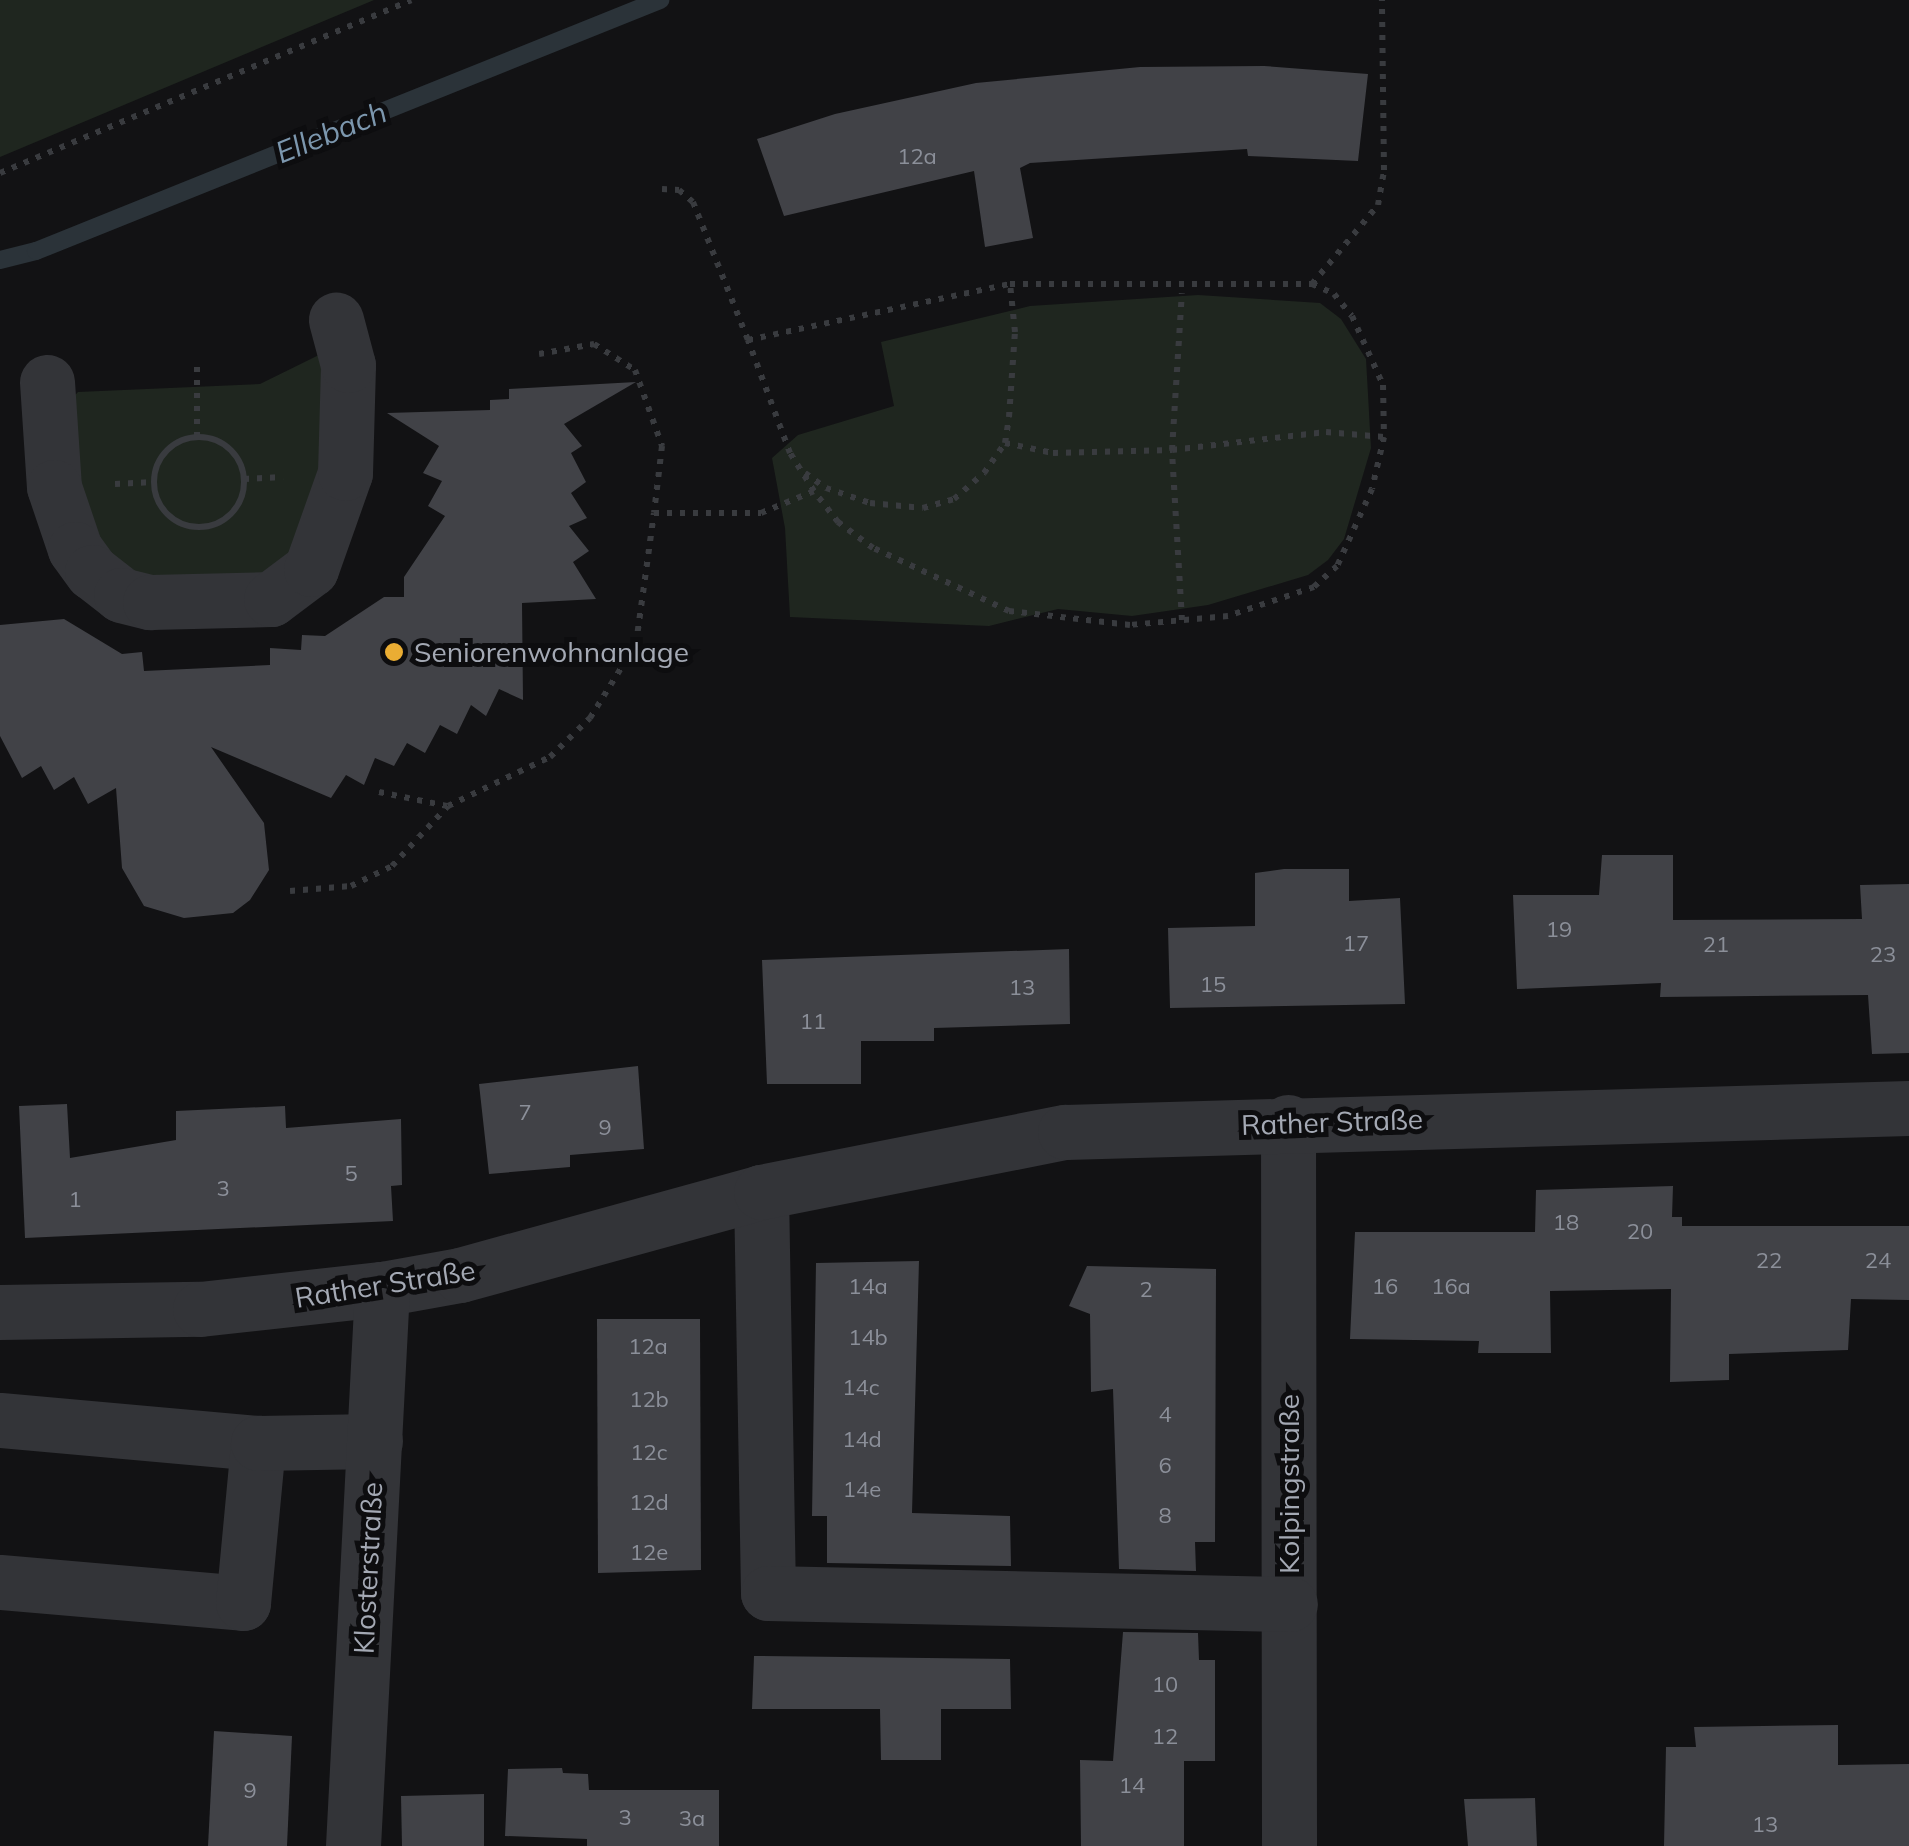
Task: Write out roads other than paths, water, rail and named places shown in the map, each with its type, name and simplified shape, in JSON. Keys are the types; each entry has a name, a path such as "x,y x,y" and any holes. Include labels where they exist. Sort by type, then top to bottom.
{"street":[{"path":"48,382 54,486 75,549 92,572 121,595 150,602 271,598 311,569 345,473 348,365 336,320"},
{"name":"Rather Straße","path":"0,1312 200,1308 382,1290 460,1276 760,1192 1065,1132 1288,1122 1909,1108"},
{"name":"Kolpingstraße","path":"1288,1122 1289,1846"},
{"path":"760,1192 768,1593 1290,1604"},
{"name":"Klosterstraße","path":"353,1846 382,1290"},
{"path":"0,1420 258,1443 375,1440"},
{"path":"0,1582 243,1602 258,1443"}],"waterway":[{"name":"Ellebach","path":"0,260 36,251 660,0"}],"place":[{"name":"Seniorenwohnanlage","path":"394,652"}]}
